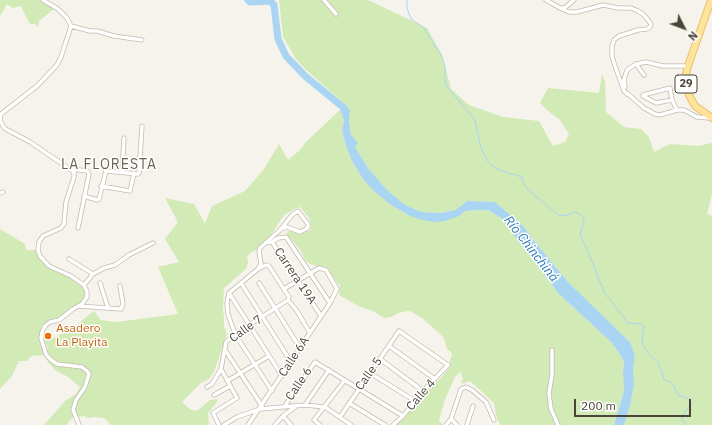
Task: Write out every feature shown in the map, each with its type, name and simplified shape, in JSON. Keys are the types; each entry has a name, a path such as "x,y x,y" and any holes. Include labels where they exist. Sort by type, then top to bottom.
{"main road":[{"name":"29","path":"711,0 696,41 685,78 689,95 695,106 712,118"}],"street":[{"path":"44,0 58,9 67,18 71,26 57,65 37,86 1,114 0,120 4,128 30,142 74,172 74,177 66,202 64,224 61,228 43,236 39,242 38,250 40,256 49,266 71,276 84,285 87,292 87,297 82,304 77,306 59,320 50,322 45,326 41,338 46,354 56,364 82,367 89,374 85,387 76,400 73,410 79,425"},
{"path":"324,0 336,14"},
{"path":"546,0 569,12 576,12 603,5 618,8 631,8 638,11 648,20 650,24 647,29 638,30 619,36 614,40 612,46 612,56 624,91 644,108 655,114 660,115 677,110 684,110 697,117 712,118"},
{"path":"560,8 566,7 574,0"},
{"path":"71,26 114,36 142,40"},
{"path":"628,94 624,84 624,76 628,69 636,64 646,62 663,66 688,66"},
{"path":"636,64 644,75"},
{"path":"672,100 656,103 643,95 670,88 672,100 677,110"},
{"path":"84,196 97,200 100,197 101,186 106,171 138,174 140,171 142,126"},
{"path":"122,172 124,138"},
{"path":"71,169 88,171 78,228"},
{"path":"101,186 130,191 134,173"},
{"path":"258,269 261,264 259,251 292,215 298,211 308,224 306,229 300,232 287,227 281,228"},
{"path":"272,242 278,238 286,237 311,272 330,303"},
{"name":"Carrera 19A","path":"265,243 272,242 322,316"},
{"path":"84,285 93,274 104,268 115,265 129,255 153,243"},
{"path":"69,259 93,274"},
{"path":"272,391 235,334 228,314 227,303 229,293 258,269 266,265 269,266 289,297 288,300 297,311 310,333"},
{"name":"Calle 6A","path":"248,425 261,408 322,316 337,288 326,270 319,268 311,272"},
{"path":"284,289 311,272"},
{"path":"100,283 108,308"},
{"path":"258,283 300,348"},
{"path":"241,284 291,362"},
{"path":"77,306 121,308 123,307 123,304 120,286"},
{"path":"229,293 282,376"},
{"name":"Calle 7","path":"207,387 212,384 221,369 226,342 235,334 288,300"},
{"name":"Calle 5","path":"340,417 399,331 448,365"},
{"path":"389,346 435,379"},
{"path":"225,350 261,408"},
{"path":"552,350 552,375 549,393 551,409 558,425"},
{"path":"227,381 269,356"},
{"path":"380,359 424,390"},
{"name":"Calle 6","path":"284,407 315,362 329,370"},
{"name":"Calle 4","path":"394,425 448,365"},
{"path":"218,425 213,413 237,398 221,369"},
{"path":"305,405 329,370 403,416"},
{"path":"370,373 415,401"},
{"path":"320,425 314,420 345,380"},
{"path":"214,395 230,386"},
{"path":"446,425 451,419 461,389 466,387 486,402 494,420"},
{"path":"349,403 385,425"},
{"path":"224,425 237,417 261,408 305,405 325,407 351,425"},
{"name":"Calle 6","path":"275,425 283,416 296,406"},
{"path":"467,425 473,406"},
{"path":"283,416 291,425"},
{"path":"451,419 457,425"}],"green space":[{"path":"0,0 40,0 55,8 39,21 38,27 35,24 30,24 22,9 22,6 12,8 7,4 0,16"},
{"path":"279,0 368,0 427,28 442,55 451,89 469,105 503,117 539,121 553,146 565,142 569,134 559,119 540,103 548,88 599,93 602,74 605,81 606,112 624,127 641,129 649,137 654,152 670,144 698,146 712,143 712,194 707,214 712,216 712,425 624,425 630,406 634,385 633,369 635,355 630,342 568,282 523,226 495,202 467,201 456,210 440,213 421,212 405,205 386,189 368,168 355,147 351,135 349,120 350,110 305,69 296,59 283,37"},
{"path":"340,110 344,120 342,131 352,161 363,179 374,191 391,205 410,216 459,216 465,211 488,210 501,218 559,294 611,342 624,362 624,391 614,425 500,425 496,415 494,403 470,381 461,384 463,378 460,372 455,377 445,399 439,421 443,425 396,425 450,367 451,352 447,349 444,338 422,318 412,312 408,311 398,313 391,317 384,318 373,311 360,307 339,295 340,284 338,284 325,266 321,267 310,264 305,260 301,251 286,233 288,231 304,233 311,230 309,218 300,207 284,215 271,235 247,257 248,263 246,269 224,288 224,327 227,334 214,372 209,379 201,383 182,402 191,410 197,411 210,400 217,399 217,402 208,413 209,425 111,425 104,418 88,418 84,416 72,418 66,425 44,425 65,401 76,394 80,387 68,377 55,370 44,355 31,356 27,361 19,361 12,376 0,389 0,229 25,244 26,250 37,250 39,257 49,267 70,277 83,286 86,292 81,303 72,307 58,318 44,324 40,331 40,339 45,354 48,348 44,340 54,338 68,330 72,332 77,328 77,325 81,321 94,311 101,320 116,322 178,314 158,267 179,262 165,239 178,222 165,198 194,204 205,224 212,206 245,191 264,169 279,144 288,160"}],"water":[{"path":"347,106 350,110 349,120 351,135 358,143 355,147 368,168 386,189 405,205 421,212 440,213 456,210 467,201 495,202 523,226 568,282 630,342 635,355 633,369 634,385 630,406 624,425 614,425 624,391 624,362 611,342 559,294 501,218 488,210 476,210 465,211 459,216 445,221 435,222 422,220 410,216 391,205 374,191 363,179 352,161 346,146 342,131 344,120 340,110"}],"waterway":[{"name":"Río Chinchiná","path":"248,0 250,2 270,1 274,5 278,39 286,56 305,76 344,108 346,116"},
{"path":"407,0 407,8 411,19 424,28 441,54 445,66 445,82 448,88 475,121 481,148 491,165 499,170 522,177 526,188 560,216 569,215 574,212 578,213 584,218 580,235 604,292 628,323 642,324 644,326 642,341 643,345 648,353 658,363 664,380 672,383 678,395 690,399 691,404 682,419 686,425"}],"place":[{"name":"Asadero La Playita","path":"48,336"}],"district":[{"name":"LA FLORESTA","path":"109,165"}]}
